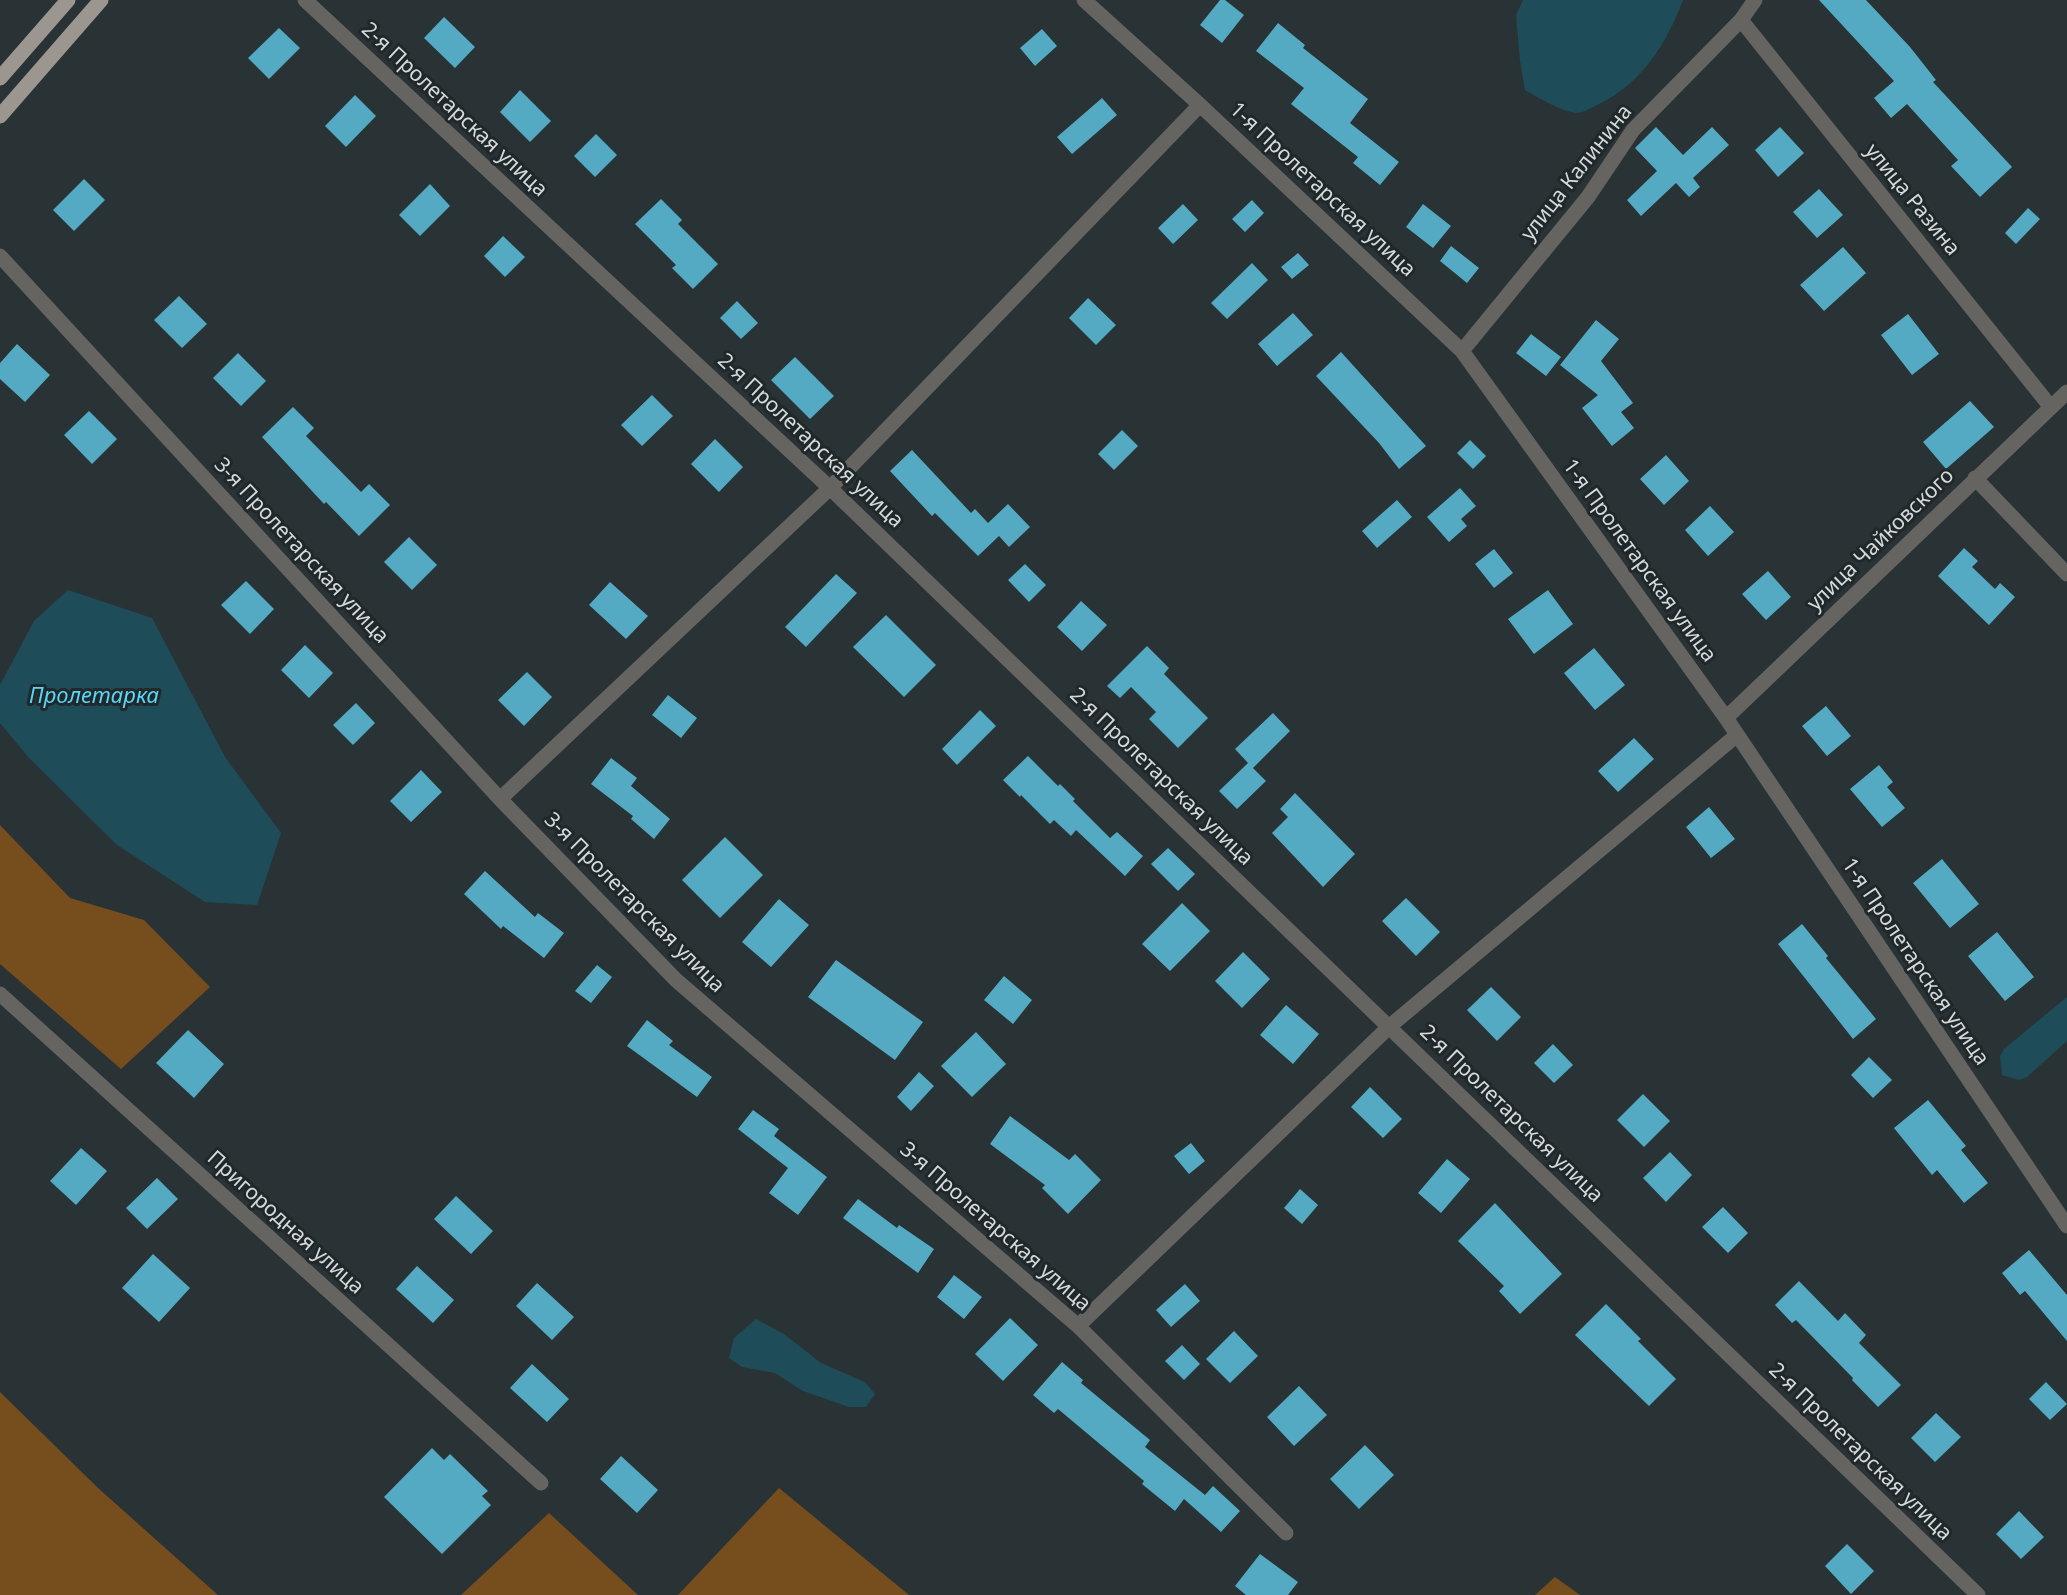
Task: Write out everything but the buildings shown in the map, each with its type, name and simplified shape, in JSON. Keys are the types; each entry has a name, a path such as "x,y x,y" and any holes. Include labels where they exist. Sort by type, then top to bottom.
{"main road":[{"path":"0,78 68,0"},
{"path":"0,116 101,0"}],"street":[{"name":"2-я Пролетарская улица","path":"305,0 830,488 1978,1595"},
{"name":"1-я Пролетарская улица","path":"1084,0 1200,105 1462,351 1726,718 2067,1226"},
{"name":"улица Калинина","path":"1462,351 1588,196 1633,130 1741,20 1755,0"},
{"name":"улица Разина","path":"1741,20 2050,406"},
{"path":"500,799 830,488 1200,105"},
{"name":"3-я Пролетарская улица","path":"0,256 500,799 676,980 1078,1326 1286,1533"},
{"name":"улица Чайковского","path":"1726,718 2067,392"},
{"path":"1975,478 2067,574"},
{"path":"1078,1326 1390,1026 1737,735"},
{"name":"Пригородная улица","path":"0,994 541,1483"}],"shaded area":[{"path":"0,825 70,898 144,920 210,987 121,1069 0,964"},
{"path":"0,1392 98,1488 218,1595 0,1595"},
{"path":"779,1488 909,1595 678,1595"},
{"path":"549,1513 638,1595 461,1595"},
{"path":"1555,1577 1580,1595 1535,1595"}],"water":[{"path":"1523,0 1683,0 1669,32 1639,74 1613,97 1576,113 1556,107 1525,90 1516,15"},
{"name":"Пролетарка","path":"68,590 152,618 225,757 281,833 257,905 205,902 117,845 29,758 0,723 0,685 34,621"},
{"path":"2067,997 2067,1041 2027,1077 2019,1080 2002,1075 2000,1056 2004,1049"},
{"path":"756,1319 784,1334 821,1363 865,1382 875,1394 866,1407 849,1407 803,1391 775,1373 742,1367 729,1358 734,1338"}]}
